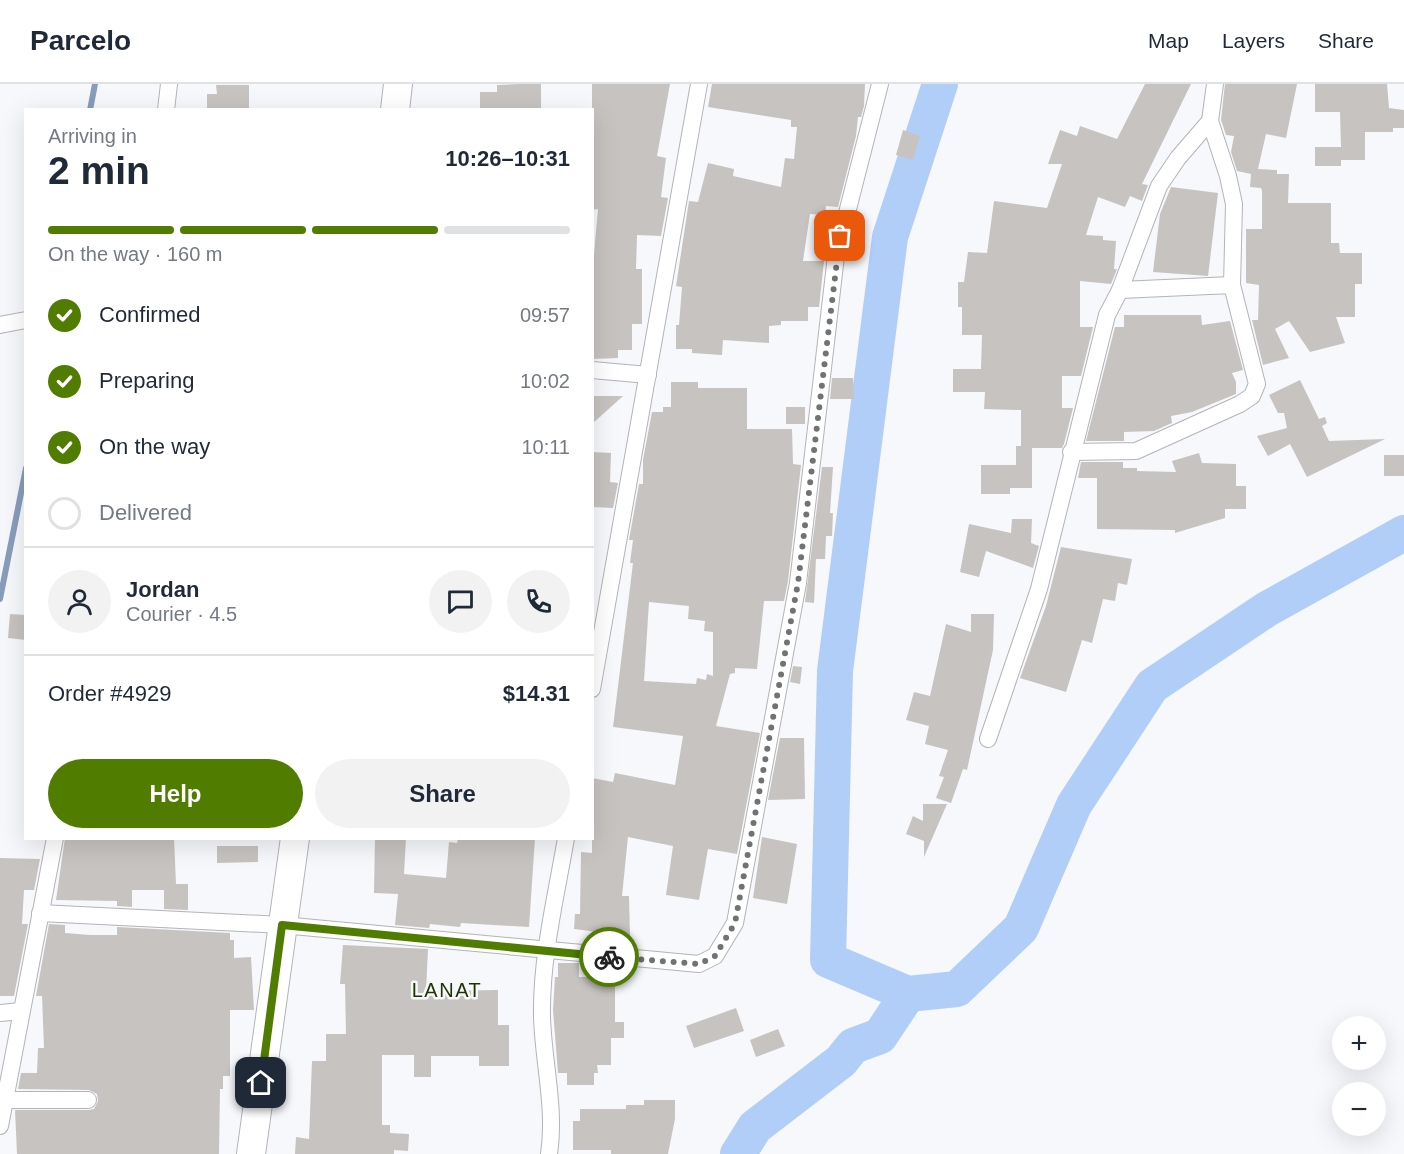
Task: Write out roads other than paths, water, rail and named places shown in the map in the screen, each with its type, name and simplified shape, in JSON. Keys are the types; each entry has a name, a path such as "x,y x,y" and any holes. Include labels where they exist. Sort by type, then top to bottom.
{"highway":[{"path":"395,108 398,84"},
{"path":"251,1154 295,840"}],"street":[{"path":"166,108 169,84"},
{"path":"594,678 699,84"},
{"path":"40,913 282,925 546,952 699,964 715,956 735,923 798,583 836,256 880,84"},
{"path":"1071,452 1136,451 1240,404 1252,396 1257,384 1232,285 1234,204 1228,176 1210,121 1215,84"},
{"path":"988,739 1033,608 1097,346 1107,315 1120,290 1159,186 1178,158 1210,121"},
{"path":"1120,290 1232,285"},
{"path":"0,325 24,321"},
{"path":"594,370 648,375"},
{"path":"0,1126 55,840"},
{"path":"549,1154 550,1127 542,1017 546,952 566,840"},
{"path":"0,1013 21,1011"},
{"path":"4,1100 88,1100"}],"waterway":[{"path":"90,108 95,84"},
{"path":"940,84 890,237 835,671 828,960 908,994 957,989 1021,928 1074,805 1152,686 1267,609 1404,533"},
{"path":"0,599 24,478"},
{"path":"738,1154 755,1127 841,1061 853,1046 880,1036 908,994"}],"district":[{"name":"LANAT","path":"447,990"}]}
